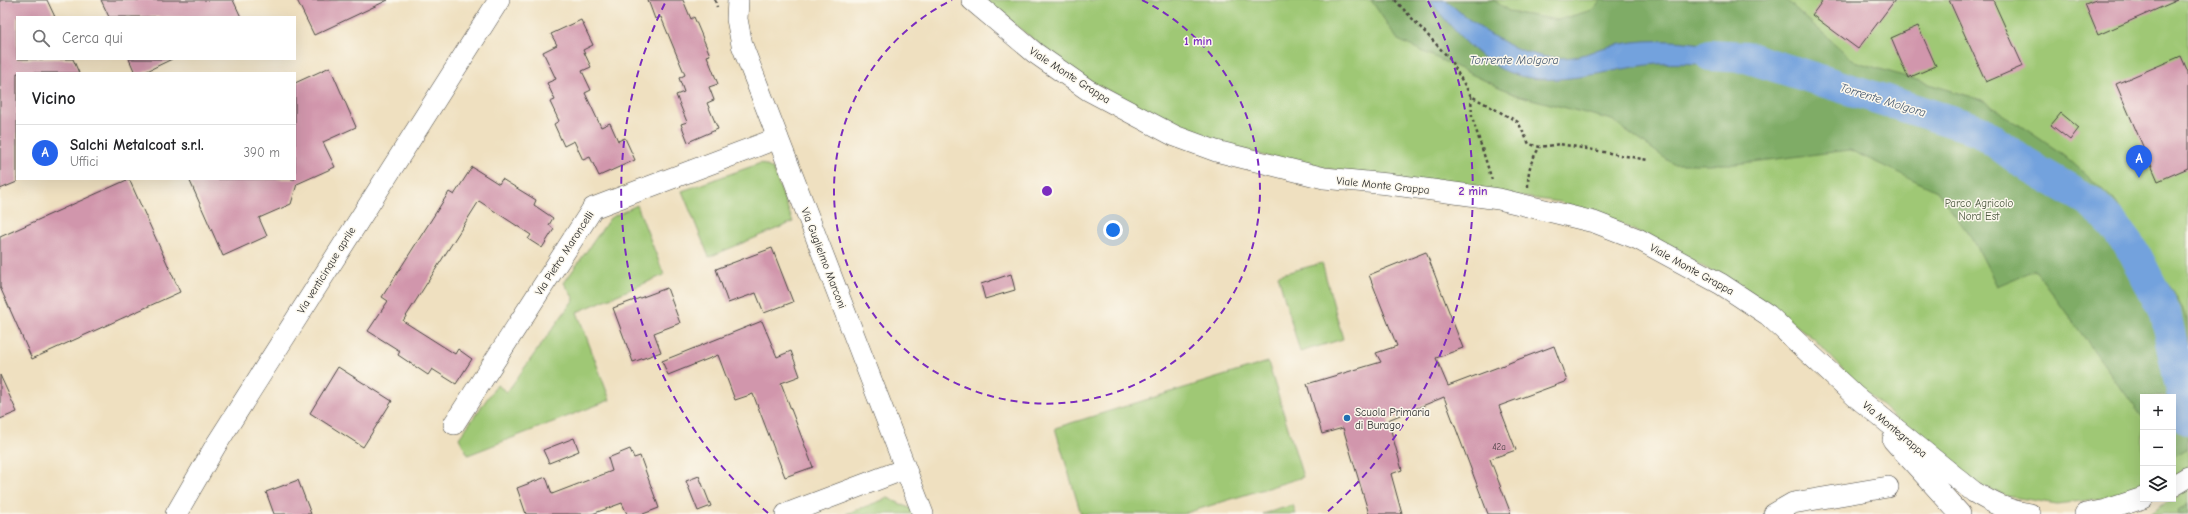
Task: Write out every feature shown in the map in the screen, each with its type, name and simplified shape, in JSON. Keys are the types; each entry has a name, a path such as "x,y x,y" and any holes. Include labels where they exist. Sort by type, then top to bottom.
{"street":[{"name":"Via venticinque aprile","path":"480,28 494,0"},
{"name":"Via venticinque aprile","path":"176,514 216,445 499,0"},
{"name":"Via Guglielmo Marconi","path":"738,0 737,19 742,45 923,514"},
{"name":"Viale Monte Grappa","path":"972,0 1035,53 1088,90 1182,138 1216,151 1324,178 1388,184 1499,199 1594,222 1638,239 1721,284 1768,315 1855,396"},
{"name":"Via Pietro Maroncelli","path":"454,424 593,208 778,138"},
{"name":"Via Montegrappa","path":"1855,396 1948,473 1996,509 2030,514"},
{"name":"Via Montegrappa","path":"1855,396 1928,481 1959,514"},
{"path":"786,514 905,469"},
{"path":"1774,514 1793,503 1888,486"},
{"path":"2085,514 2106,510 2140,499"},
{"path":"2132,514 2150,502"}],"path":[{"path":"1395,0 1449,58 1471,96 1472,117 1499,199"},
{"path":"1471,96 1518,122 1530,144 1540,147 1560,144 1648,160"},
{"path":"1537,208 1528,190 1528,171 1531,159 1540,147"}],"green space":[{"name":"Parco Agricolo Nord Est","path":"983,0 2188,0 2188,514 2149,514 2168,502 2176,502 2176,497 2180,494 2176,481 2176,394 2140,394 2140,486 2114,497 2057,504 2006,496 1969,481 1942,460 1855,382 1813,338 1749,291 1616,221 1560,202 1371,177 1268,157 1183,131 1079,75"},
{"path":"1371,0 1494,0 1510,12 1558,20 1592,10 1601,0 1786,0 1854,61 1982,100 2064,155 2115,201 2179,302 2188,321 2188,448 2176,455 2176,394 2140,394 2140,414 2035,270 1997,286 1974,241 1937,191 1850,150 1735,164 1673,164 1612,120 1516,95 1398,40"},
{"path":"761,163 773,169 793,222 709,257 682,191"},
{"path":"637,205 664,275 577,312 610,400 468,455 459,438 497,385 507,392 574,299 564,283 610,218"},
{"path":"1322,263 1343,339 1300,352 1278,275"},
{"path":"1268,362 1303,477 1183,514 1081,514 1055,428"},
{"path":"888,498 916,511 917,514 846,514"},
{"path":"2188,503 2188,514 2178,514 2177,510"},
{"path":"1293,505 1296,514 1263,514"}],"water":[{"name":"Torrente Molgora","path":"1429,0 1446,0 1473,23 1504,42 1521,50 1555,58 1583,55 1599,49 1638,41 1672,41 1756,53 1751,71 1704,64 1669,63 1638,66 1579,77 1559,79 1539,79 1519,76 1501,69 1481,56 1462,38"}],"building":[{"path":"0,0 47,0 55,16 16,16 16,60 73,60 79,72 16,72 17,182 0,189"},
{"path":"101,0 233,0 241,16 109,16"},
{"path":"297,0 388,0 314,35"},
{"path":"648,0 683,0 691,19 694,17 710,55 707,56 718,84 709,87 714,100 707,103 718,129 688,142 681,124 687,122 676,95 684,92 679,78 685,75 661,17 655,19"},
{"path":"1823,0 1895,0 1858,49 1812,15"},
{"path":"1949,0 1993,0 2023,66 1986,82"},
{"path":"2096,0 2178,0 2098,35 2085,4"},
{"path":"581,20 593,45 583,50 591,67 582,71 591,90 585,93 601,127 610,123 618,141 625,138 635,160 599,176 590,157 583,160 574,141 564,146 554,124 559,121 550,102 555,100 547,83 556,79 543,52 557,45 551,34"},
{"path":"1918,26 1936,66 1908,78 1891,38"},
{"path":"2181,56 2188,72 2188,168 2158,181 2116,84"},
{"path":"129,60 170,60 145,72 135,72"},
{"path":"330,67 356,127 323,142 335,167 297,184 291,204 259,218 267,236 223,256 189,180 296,180 296,83"},
{"path":"2061,113 2079,128 2070,140 2051,125"},
{"path":"472,167 499,184 502,179 536,200 534,205 553,218 549,225 554,229 542,248 528,239 531,235 479,201 403,321 455,354 458,349 472,359 456,384 432,369 428,375 398,355 400,351 368,331 388,301 382,297 449,192 454,195"},
{"path":"129,180 180,292 32,359 0,287 0,237"},
{"path":"772,248 793,302 764,313 756,293 728,303 716,269"},
{"path":"1426,252 1463,348 1436,358 1448,386 1554,346 1567,381 1499,406 1516,450 1490,459 1511,514 1488,514 1444,397 1388,420 1402,470 1391,474 1402,514 1369,514 1343,428 1322,434 1307,384 1381,362 1376,353 1397,346 1369,275"},
{"path":"1011,274 1015,290 985,299 981,284"},
{"path":"667,288 680,323 654,333 661,352 633,362 613,308"},
{"path":"762,321 777,357 791,351 800,376 781,383 813,467 785,477 753,394 735,400 718,355 668,375 662,361"},
{"path":"338,367 392,401 363,447 310,413"},
{"path":"0,375 17,412 0,419"},
{"path":"574,438 579,451 549,463 543,450"},
{"path":"630,449 634,458 640,456 659,508 643,514 627,514 622,503 592,514 526,514 517,488 546,477 552,494 612,471 608,458"},
{"path":"699,476 711,506 698,511 686,481"},
{"path":"298,480 311,514 274,514 266,492"}],"waterway":[{"name":"Torrente Molgora","path":"1710,55 1746,57 1979,130 2024,163 2091,202 2114,225 2134,252 2165,313 2188,419"}],"place":[{"name":"Salchi Metalcoat s.r.l.","path":"2139,178"},
{"name":"Scuola Primaria di Burago","path":"1347,418"}]}
